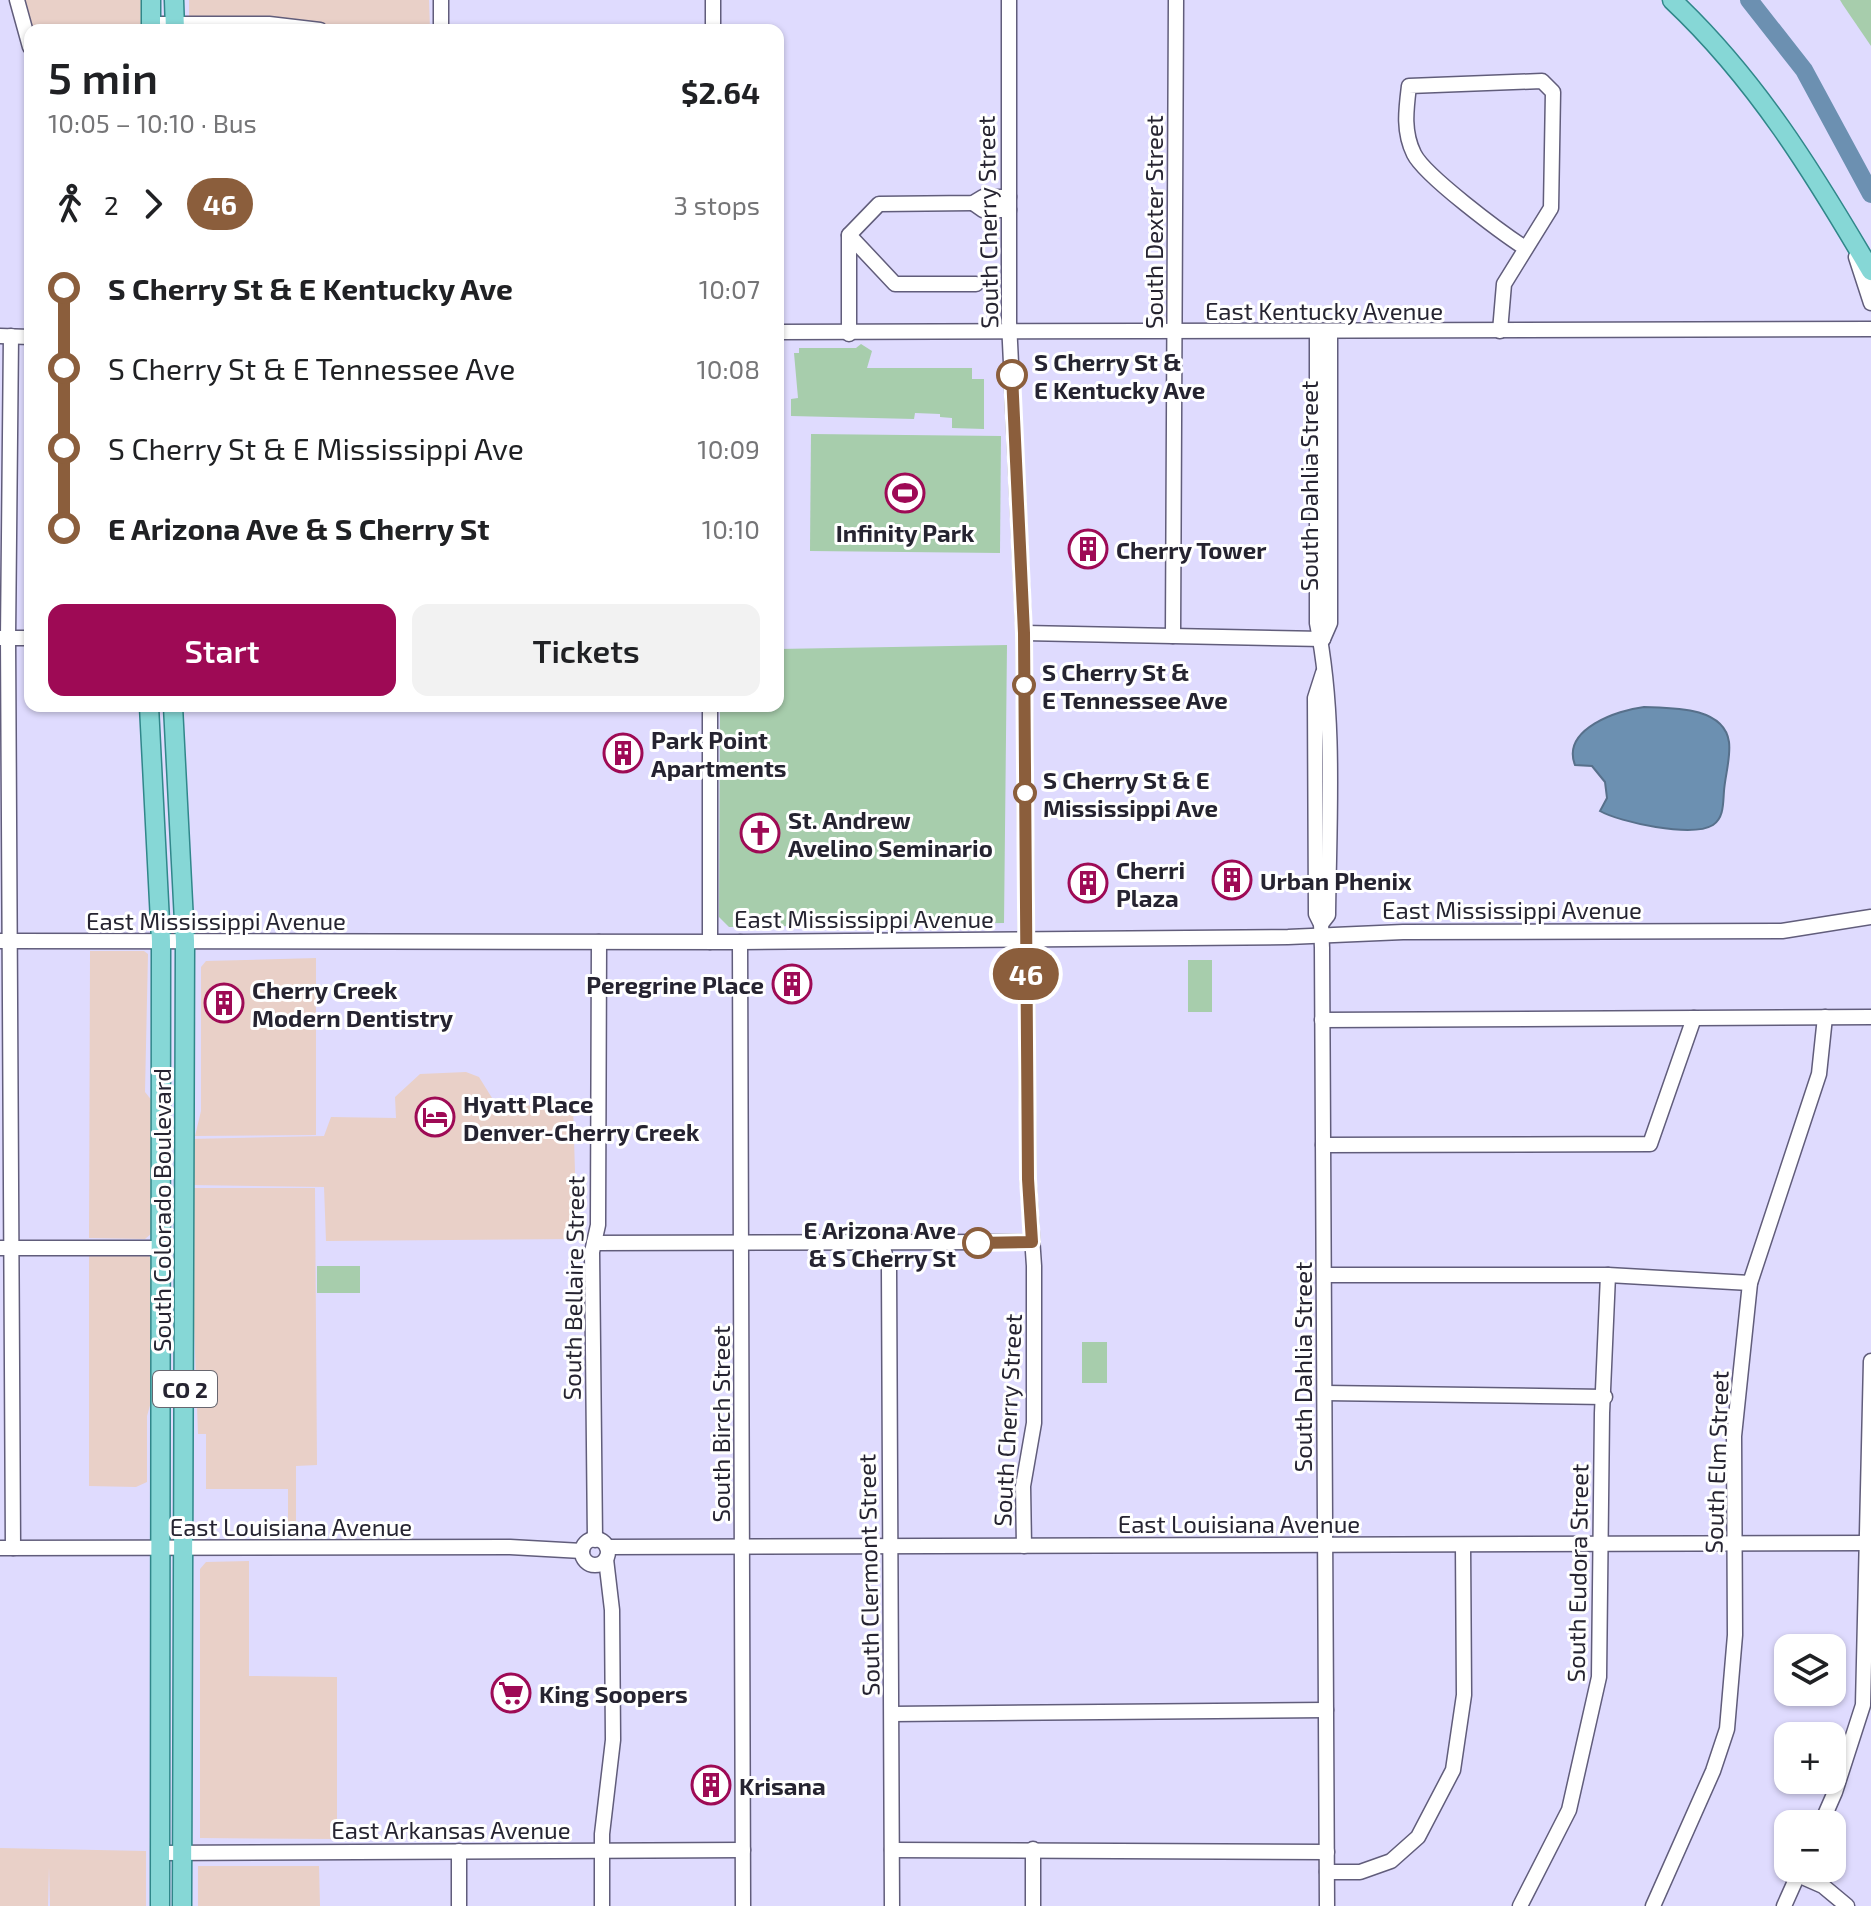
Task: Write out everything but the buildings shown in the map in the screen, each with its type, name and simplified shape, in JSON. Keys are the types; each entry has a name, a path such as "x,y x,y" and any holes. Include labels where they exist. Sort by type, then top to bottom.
{"main road":[{"path":"151,0 151,24"},
{"path":"174,0 174,24"},
{"path":"1672,0 1762,97 1871,271"},
{"name":"South Colorado Boulevard","path":"149,712 161,941 160,1906"},
{"name":"South Colorado Boulevard","path":"173,712 185,941 182,1906"}],"street":[{"path":"17,0 24,25"},
{"path":"441,0 441,24"},
{"path":"713,0 713,24"},
{"name":"South Cherry Street","path":"1009,0 1010,334 1024,633 1028,1179 1032,1242 1034,1423 1023,1486 1024,1546"},
{"name":"South Dexter Street","path":"1173,636 1176,0"},
{"path":"1500,331 1502,290 1551,208 1553,92 1542,81 1409,86 1404,119 1415,156 1489,225 1525,248"},
{"path":"849,334 849,235 879,204 973,203 983,197 1009,204"},
{"path":"1847,230 1871,303"},
{"path":"849,235 895,284 976,284"},
{"path":"1865,330 1871,319"},
{"name":"East Kentucky Avenue","path":"784,332 1865,330"},
{"name":"South Dahlia Street","path":"1324,332 1330,623 1323,639 1323,673 1329,698 1328,915 1321,930 1327,1906"},
{"path":"6,336 4,941 7,1548"},
{"path":"1024,633 1323,639"},
{"path":"710,712 710,942"},
{"name":"East Mississippi Avenue","path":"4,941 740,942 1025,939 1321,930 1789,931 1871,917"},
{"name":"South Bellaire Street","path":"599,942 598,1225 594,1243 600,1553"},
{"name":"South Birch Street","path":"740,942 743,1906"},
{"name":"South Elm Street","path":"1653,1906 1713,1771 1727,1729 1735,1635 1734,1436 1750,1283 1819,1074 1825,1017"},
{"path":"1322,1020 1871,1017"},
{"path":"1323,1145 1650,1144 1694,1018"},
{"path":"594,1243 1032,1242"},
{"name":"South Clermont Street","path":"882,1244 889,1269 892,1906"},
{"path":"6,1248 160,1248"},
{"path":"1324,1275 1608,1275 1750,1283"},
{"name":"South Eudora Street","path":"1520,1906 1569,1810 1596,1699 1602,1634 1602,1413 1608,1275"},
{"path":"1826,1810 1863,1705 1871,1361"},
{"path":"1325,1393 1605,1397"},
{"name":"East Louisiana Avenue","path":"7,1548 510,1547 582,1551 587,1542 600,1553 742,1547 1869,1543"},
{"path":"1327,1872 1360,1872 1391,1861 1418,1837 1453,1770 1464,1695 1463,1545"},
{"path":"600,1553 609,1588 613,1762 602,1850 602,1906"},
{"path":"892,1714 1326,1710"},
{"path":"1033,1849 1033,1906"},
{"name":"East Arkansas Avenue","path":"160,1853 743,1850"},
{"path":"892,1850 1327,1852"},
{"path":"459,1851 459,1906"},
{"path":"1784,1906 1794,1882"},
{"path":"1817,1882 1847,1906"}],"shaded area":[{"path":"21,0 142,0 143,24 28,24"},
{"path":"189,0 429,0 430,24 189,24"},
{"path":"90,951 144,951 148,954 145,1092 153,1102 152,1233 145,1239 89,1238"},
{"path":"316,958 316,1135 195,1136 201,1111 201,967 206,961"},
{"path":"466,1072 479,1077 497,1106 573,1105 577,1239 326,1241 324,1187 189,1185 189,1139 324,1136 331,1117 396,1118 395,1097 420,1074"},
{"path":"189,1188 315,1188 317,1465 296,1466 296,1533 288,1533 288,1489 206,1489 206,1434 198,1434"},
{"path":"89,1253 147,1254 152,1259 153,1395 147,1416 147,1482 136,1487 89,1486"},
{"path":"249,1561 249,1676 337,1677 337,1839 200,1838 200,1569 206,1562"},
{"path":"0,1848 146,1851 146,1906 50,1906 49,1867 48,1906 0,1906"},
{"path":"198,1866 319,1866 320,1906 198,1906"}],"green space":[{"path":"1840,0 1871,0 1871,46 1843,5"},
{"path":"861,344 872,351 867,368 972,368 972,379 984,379 984,429 952,428 952,418 940,417 940,414 915,413 914,419 791,416 791,399 798,398 794,353 799,353 799,348 856,348"},
{"name":"Infinity Park","path":"811,434 1001,436 1000,553 810,551"},
{"path":"1007,645 1004,923 729,927 719,917 720,712 784,712 784,649"},
{"path":"1188,960 1212,960 1212,1012 1188,1012"},
{"path":"317,1266 360,1266 360,1293 317,1293"},
{"path":"1082,1342 1107,1342 1107,1383 1082,1383"}],"water":[{"path":"1644,707 1694,711 1717,721 1725,730 1729,760 1721,814 1713,825 1703,829 1673,829 1639,824 1600,811 1607,798 1605,782 1592,766 1575,765 1573,752 1576,741 1594,724 1607,717"}],"waterway":[{"path":"1749,0 1804,70 1871,194"}],"bus line":[{"name":"46","path":"978,1243 1032,1242 1028,1179 1023,624 1012,375"}],"place":[{"name":"S Cherry St & E Kentucky Ave","path":"1012,375"},
{"name":"Infinity Park","path":"905,493"},
{"name":"Cherry Tower","path":"1088,549"},
{"name":"S Cherry St & E Tennessee Ave","path":"1024,685"},
{"name":"Park Point Apartments","path":"623,753"},
{"name":"S Cherry St & E Mississippi Ave","path":"1025,793"},
{"name":"St. Andrew Avelino Seminario","path":"760,833"},
{"name":"Urban Phenix","path":"1232,880"},
{"name":"Cherri Plaza","path":"1088,883"},
{"name":"Peregrine Place","path":"792,984"},
{"name":"Cherry Creek Modern Dentistry","path":"224,1003"},
{"name":"Hyatt Place Denver-Cherry Creek","path":"435,1117"},
{"name":"E Arizona Ave & S Cherry St","path":"978,1243"},
{"name":"King Soopers","path":"511,1693"},
{"name":"Krisana","path":"711,1785"}]}
